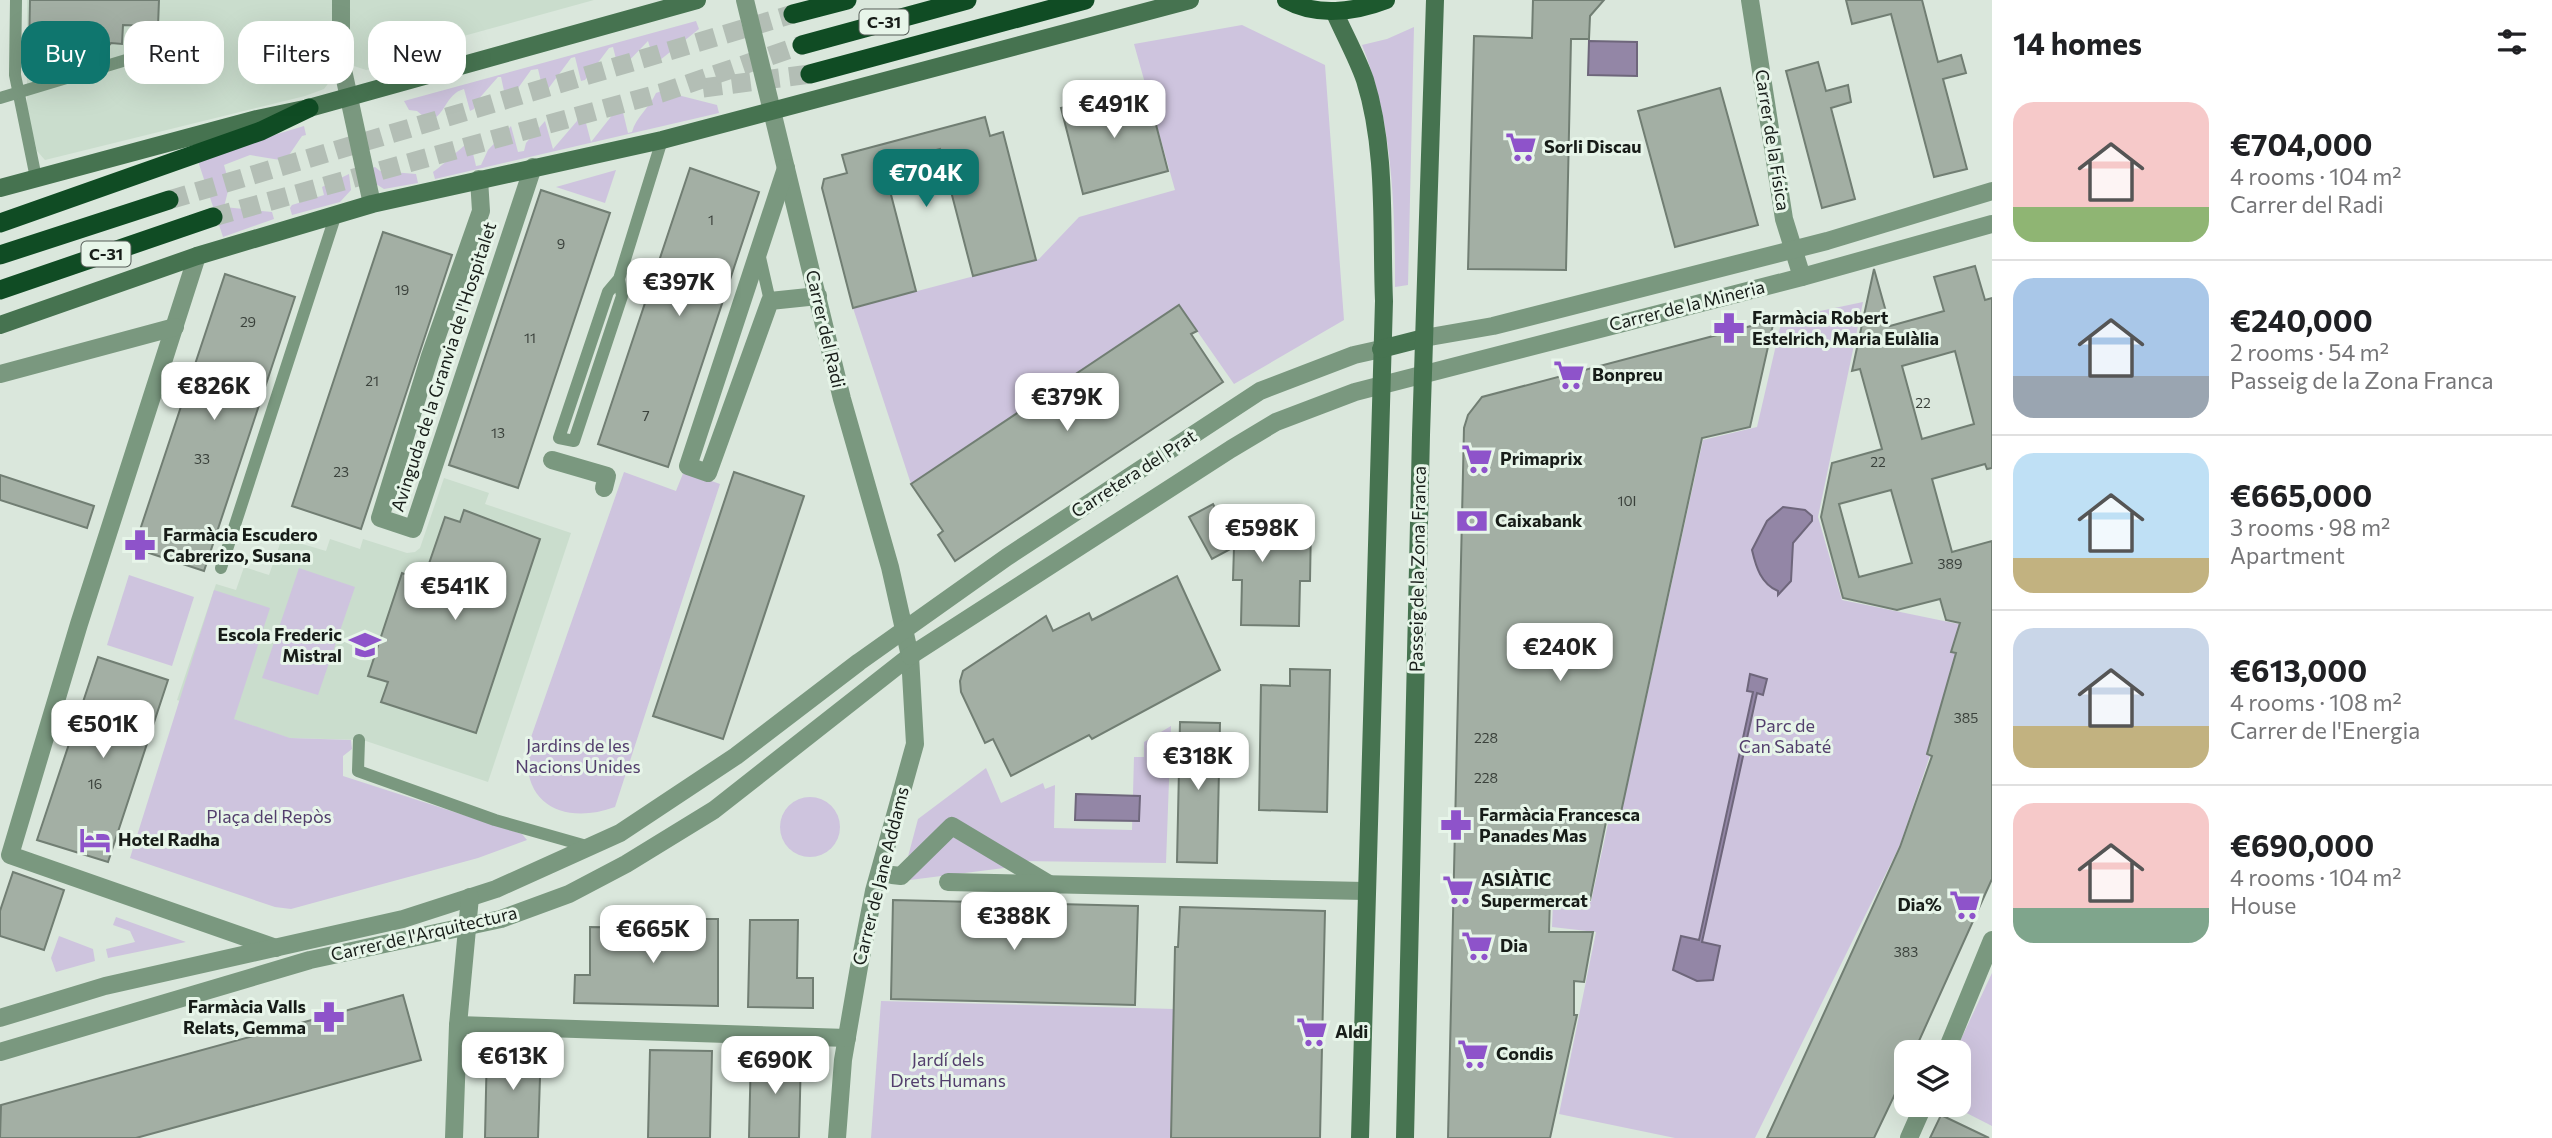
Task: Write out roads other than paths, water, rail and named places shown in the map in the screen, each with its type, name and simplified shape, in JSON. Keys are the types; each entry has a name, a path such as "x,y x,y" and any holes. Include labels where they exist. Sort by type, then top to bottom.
{"highway":[{"name":"C-31","path":"793,14 847,0"},
{"name":"C-31","path":"802,45 967,0"},
{"path":"810,74 1085,0"},
{"path":"0,223 261,131 309,108"},
{"name":"C-31","path":"0,254 169,200"},
{"name":"C-31","path":"0,290 213,217"}],"main road":[{"path":"0,188 309,108 697,0"},
{"path":"0,325 197,256 372,204 662,140 1190,0"},
{"path":"1286,0 1334,11 1364,8 1385,0"},
{"name":"Passeig de la Zona Franca","path":"1405,1138 1435,0"},
{"path":"1334,11 1364,79 1376,131 1384,301 1360,1138"},
{"path":"1381,349 1424,338"}],"street":[{"path":"341,0 341,52 347,96 372,204"},
{"name":"Carrer del Radi","path":"745,0 842,399 890,567 910,656"},
{"name":"Carrer de la Física","path":"1750,0 1784,219 1802,277"},
{"name":"Avinguda de la Granvia de l'Hospitalet","path":"479,179 481,211 430,356 380,518 413,529 533,167"},
{"path":"786,168 688,466 708,474 770,301 818,296"},
{"name":"Carrer de la Mineria","path":"1424,338 1493,326 1792,249 1992,191"},
{"name":"Carrer de la Mineria","path":"1382,385 1424,372 1802,277 1992,224"},
{"path":"197,256 79,625 10,855 276,948"},
{"path":"0,374 175,327"},
{"name":"Carretera del Prat","path":"904,631 1007,557 1260,391 1354,355 1381,349"},
{"name":"Carretera del Prat","path":"910,656 1276,422 1311,406 1382,385"},
{"path":"552,460 607,476 604,488"},
{"name":"Carrer de l'Arquitectura","path":"0,1018 105,986 403,919 470,897 590,847 620,833 736,756 904,631"},
{"name":"Carrer de l'Arquitectura","path":"0,1052 310,960 501,919 569,894 714,810 910,656"},
{"name":"Carrer de Jane Addams","path":"837,1138 847,1038 874,891 915,744 910,656"},
{"path":"892,875 901,876 953,826 1049,884"},
{"path":"947,883 1365,891"},
{"path":"454,1138 458,1025 470,897"},
{"path":"1951,1040 1992,940"},
{"path":"458,1025 847,1038"},
{"path":"1909,1138 1918,1117"}],"lane":[{"path":"16,0 15,75 36,178"},
{"path":"0,98 124,60"},
{"path":"619,279 622,296 575,442 559,438 608,292 619,279 662,140"},
{"path":"222,568 336,214"},
{"path":"759,253 770,301"},
{"path":"359,740 358,771 495,820 590,847"}],"tunnel":[{"path":"169,200 793,14"},
{"path":"213,217 661,93 802,45"},
{"path":"703,88 810,74"}],"place":[{"name":"Sorli Discau","path":"1521,147"},
{"name":"Farmàcia Robert Estelrich, Maria Eulàlia","path":"1729,328"},
{"name":"Bonpreu","path":"1569,375"},
{"name":"Primaprix","path":"1477,459"},
{"name":"Caixabank","path":"1472,521"},
{"name":"Farmàcia Escudero Cabrerizo, Susana","path":"140,545"},
{"name":"Escola Frederic Mistral","path":"365,645"},
{"name":"Farmàcia Francesca Panades Mas","path":"1456,825"},
{"name":"Hotel Radha","path":"95,840"},
{"name":"ASIÀTIC Supermercat","path":"1458,890"},
{"name":"Dia%","path":"1965,905"},
{"name":"Dia","path":"1477,946"},
{"name":"Farmàcia Valls Relats, Gemma","path":"329,1017"},
{"name":"Aldi","path":"1312,1032"},
{"name":"Condis","path":"1473,1054"}],"park label":[{"name":"Parc de Can Sabaté","path":"1785,736"},
{"name":"Jardins de les Nacions Unides","path":"578,756"},
{"name":"Plaça del Repòs","path":"269,817"},
{"name":"Jardí dels Drets Humans","path":"948,1070"}]}
